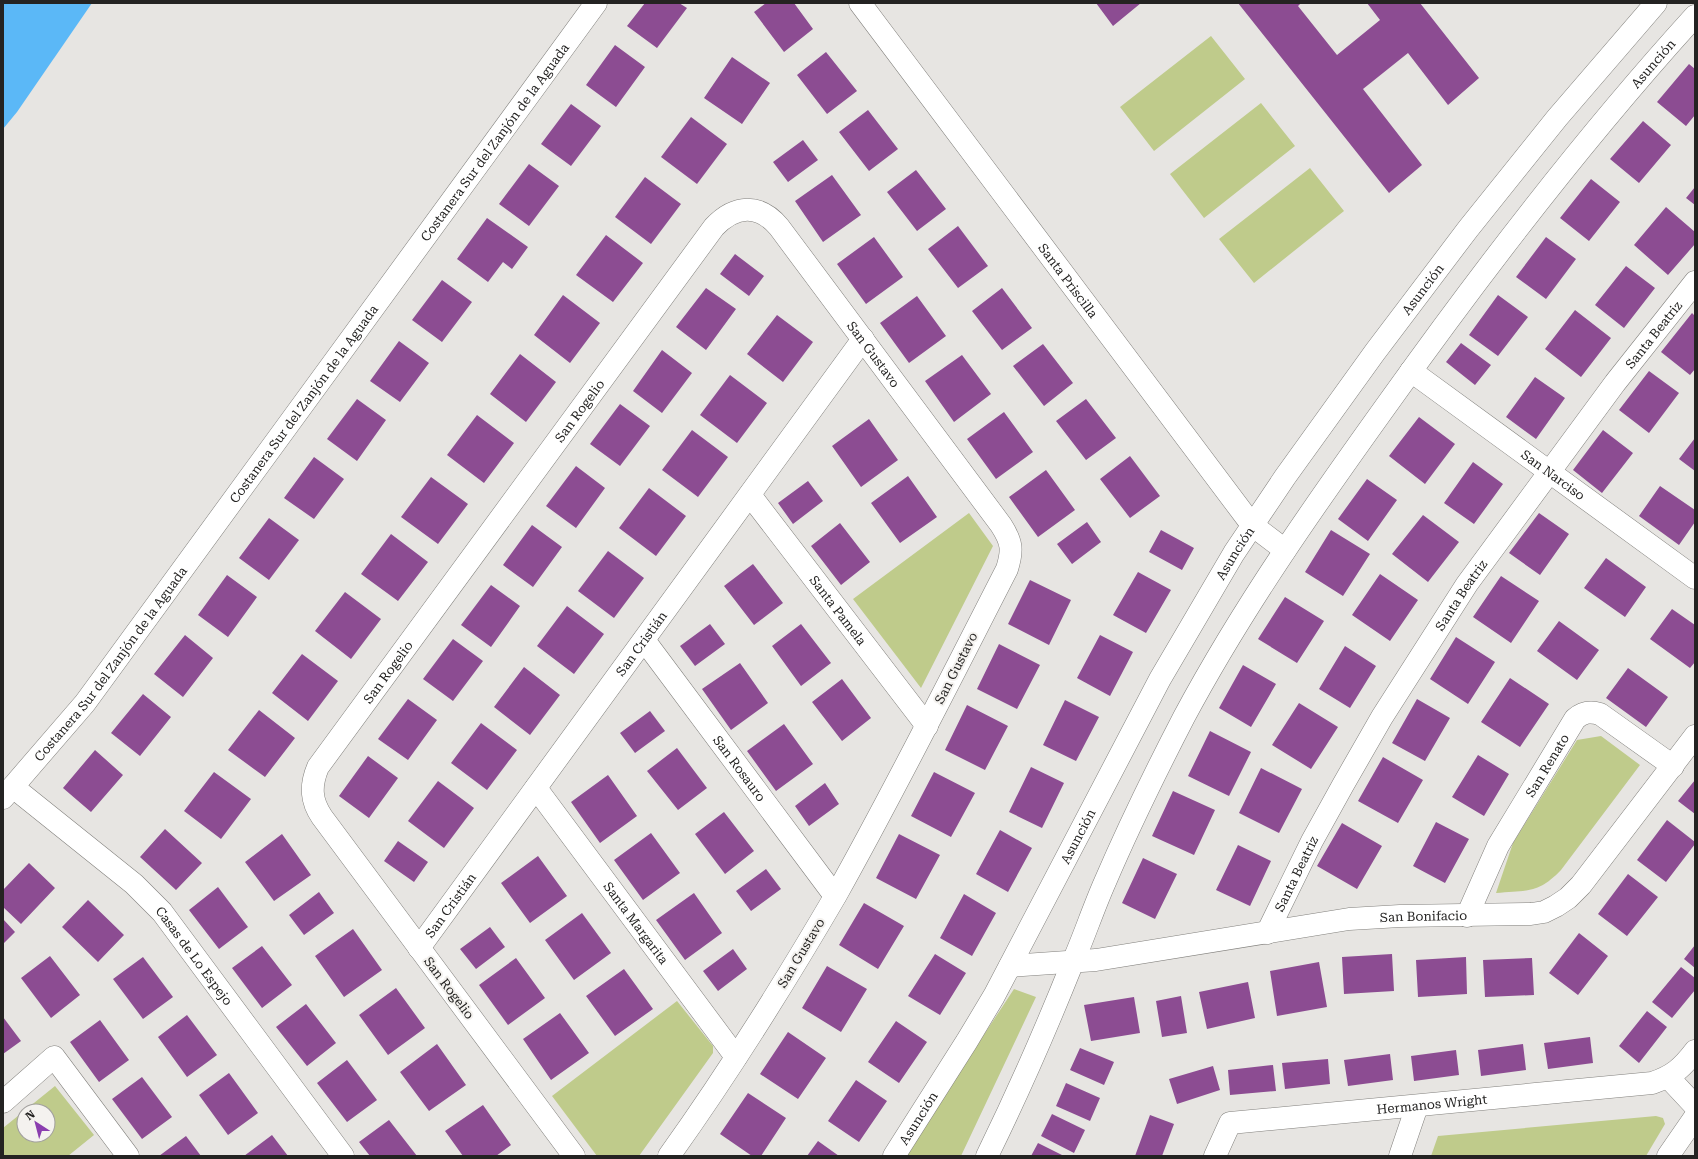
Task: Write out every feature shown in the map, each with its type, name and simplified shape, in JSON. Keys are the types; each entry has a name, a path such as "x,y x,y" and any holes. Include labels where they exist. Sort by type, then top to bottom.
{"street":[{"name":"Costanera Sur del Zanjón de la Aguada","path":"8,792 85,703 596,3"},
{"name":"Santa Priscilla","path":"860,3 1252,525 1285,550"},
{"name":"Asunción","path":"894,1156 967,1041 1010,966 1160,680 1215,583 1252,525 1375,352 1468,229 1552,124 1656,3"},
{"name":"Asunción","path":"987,1156 1026,1076 1073,963 1104,883 1139,806 1230,634 1318,500 1451,314 1522,222 1653,62 1695,16"},
{"name":"San Gustavo","path":"669,1156 772,1002 835,896 927,726 1006,569 1011,552 1011,546 1001,525 780,227 765,214 749,209"},
{"name":"San Rogelio","path":"574,1156 316,808 312,794 313,778 318,767 714,227 723,217 731,212 749,209"},
{"name":"Santa Beatriz","path":"1267,933 1312,841 1382,717 1467,584 1615,383 1695,282"},
{"name":"San Cristián","path":"420,948 863,339"},
{"name":"San Narciso","path":"1411,371 1695,578"},
{"name":"Santa Pamela","path":"750,494 927,726"},
{"name":"San Rosauro","path":"644,640 835,896"},
{"name":"San Renato","path":"1467,916 1490,861 1501,841 1575,720 1580,715 1587,712 1600,714 1673,766"},
{"name":"San Bonifacio","path":"1010,966 1073,963 1349,919 1400,916 1531,914 1544,912 1568,898 1581,885 1695,736"},
{"name":"Santa Margarita","path":"536,788 736,1057"},
{"name":"Casas de Lo Espejo","path":"8,792 134,884 162,912 343,1156"},
{"name":"Hermanos Wright","path":"1216,1156 1230,1123 1652,1083 1668,1077 1682,1068 1695,1051"},
{"path":"3,1102 54,1057 128,1156"},
{"path":"1668,1077 1695,1106"},
{"path":"1400,1156 1417,1106"},
{"path":"1668,1156 1695,1117"}],"green space":[{"path":"1211,36 1245,79 1154,151 1120,107"},
{"path":"1261,103 1295,146 1204,218 1170,174"},
{"path":"1310,168 1344,211 1254,283 1219,239"},
{"path":"969,513 993,546 921,688 853,599"},
{"path":"1601,736 1640,765 1561,870 1553,878 1532,889 1496,893 1513,843 1577,740"},
{"path":"1014,989 1036,997 961,1156 904,1156"},
{"path":"677,1001 713,1046 713,1053 639,1156 597,1156 552,1096"},
{"path":"55,1086 94,1135 68,1156 3,1156 3,1128 16,1117 16,1143 56,1143 56,1103 34,1103"},
{"path":"1656,1116 1663,1118 1665,1124 1646,1156 1431,1156 1438,1136"}],"water":[{"path":"3,3 92,3 17,112 3,129"}],"building":[{"path":"645,3 679,3 687,8 657,48 627,26"},
{"path":"766,3 794,3 813,29 784,52 754,12"},
{"path":"1096,3 1141,3 1113,26"},
{"path":"1238,3 1301,3 1298,6 1337,55 1380,20 1367,3 1420,3 1479,78 1448,105 1408,53 1363,89 1422,165 1389,193"},
{"path":"615,45 645,67 616,107 586,85"},
{"path":"826,52 857,91 827,114 797,75"},
{"path":"732,57 770,83 742,124 704,98"},
{"path":"1689,64 1695,69 1695,115 1686,126 1657,102"},
{"path":"571,104 601,126 571,166 541,144"},
{"path":"868,110 898,149 869,171 839,132"},
{"path":"691,117 727,144 697,184 661,157"},
{"path":"1643,121 1671,145 1639,183 1610,159"},
{"path":"803,140 818,160 788,182 773,162"},
{"path":"529,164 559,186 529,226 499,204"},
{"path":"916,170 946,209 917,231 887,192"},
{"path":"832,175 861,215 823,242 795,201"},
{"path":"645,177 681,204 651,244 615,217"},
{"path":"1591,179 1620,202 1589,241 1560,218"},
{"path":"1695,187 1695,205 1686,198"},
{"path":"1666,207 1695,232 1695,244 1668,275 1634,245"},
{"path":"487,218 528,247 512,269 503,262 488,282 457,259"},
{"path":"958,226 988,266 958,288 928,249"},
{"path":"606,235 643,263 613,302 576,275"},
{"path":"874,237 903,277 866,304 837,264"},
{"path":"1546,237 1576,259 1546,299 1516,277"},
{"path":"735,254 764,276 749,296 720,274"},
{"path":"1626,266 1655,288 1624,328 1595,305"},
{"path":"442,280 472,302 442,342 412,320"},
{"path":"706,288 736,309 706,350 676,327"},
{"path":"1002,288 1032,328 1002,350 972,311"},
{"path":"563,295 600,323 570,363 534,335"},
{"path":"1498,295 1528,317 1498,356 1469,335"},
{"path":"917,296 946,336 909,363 880,323"},
{"path":"1575,310 1611,338 1581,377 1545,349"},
{"path":"1692,313 1695,316 1695,369 1690,375 1661,352"},
{"path":"777,315 813,342 783,382 747,354"},
{"path":"399,341 429,363 400,402 370,381"},
{"path":"1461,343 1491,365 1475,385 1446,362"},
{"path":"1043,344 1073,383 1044,406 1013,366"},
{"path":"662,350 692,373 662,413 633,391"},
{"path":"520,354 556,382 526,422 490,394"},
{"path":"962,355 991,394 954,422 925,381"},
{"path":"1649,371 1679,393 1649,433 1619,410"},
{"path":"730,375 767,403 737,443 700,415"},
{"path":"1535,377 1565,398 1536,439 1506,417"},
{"path":"357,399 386,420 357,461 327,439"},
{"path":"1086,399 1116,438 1086,460 1056,421"},
{"path":"620,404 650,426 620,466 590,444"},
{"path":"1004,412 1033,452 996,479 967,439"},
{"path":"477,415 514,443 484,483 447,455"},
{"path":"1419,417 1455,444 1425,484 1389,456"},
{"path":"869,419 898,460 861,487 832,446"},
{"path":"692,430 728,457 698,497 662,470"},
{"path":"1603,430 1633,453 1602,493 1573,470"},
{"path":"1695,438 1695,471 1679,459"},
{"path":"1130,456 1160,496 1130,518 1100,479"},
{"path":"314,457 344,479 314,519 284,498"},
{"path":"1473,462 1503,484 1474,524 1444,503"},
{"path":"576,466 605,488 576,528 546,506"},
{"path":"1046,470 1075,510 1038,537 1009,497"},
{"path":"908,476 937,517 900,543 871,503"},
{"path":"431,477 468,504 438,544 401,517"},
{"path":"1367,479 1397,500 1368,541 1338,519"},
{"path":"808,481 823,501 793,524 778,503"},
{"path":"1660,486 1695,510 1695,522 1679,545 1639,516"},
{"path":"649,488 686,516 656,556 619,528"},
{"path":"1539,513 1569,534 1540,575 1509,553"},
{"path":"1423,515 1459,542 1428,582 1392,554"},
{"path":"269,518 299,540 269,580 239,558"},
{"path":"1087,522 1101,542 1072,564 1057,544"},
{"path":"840,523 870,562 841,585 811,546"},
{"path":"532,525 562,547 533,587 503,565"},
{"path":"1161,530 1194,548 1182,570 1149,552"},
{"path":"1331,530 1370,554 1343,596 1305,572"},
{"path":"391,534 428,562 398,601 361,574"},
{"path":"608,551 644,578 614,618 578,591"},
{"path":"1606,558 1646,587 1625,617 1584,588"},
{"path":"753,564 783,603 754,625 724,586"},
{"path":"1138,572 1171,590 1146,633 1113,615"},
{"path":"1380,574 1418,600 1390,641 1352,615"},
{"path":"227,575 257,597 228,637 198,615"},
{"path":"1501,576 1539,601 1511,643 1473,617"},
{"path":"1030,580 1071,600 1049,645 1008,624"},
{"path":"491,585 520,606 491,647 461,625"},
{"path":"345,592 381,619 351,659 315,631"},
{"path":"1285,597 1324,621 1297,663 1258,639"},
{"path":"567,606 604,634 574,674 537,646"},
{"path":"1672,609 1695,625 1695,662 1690,668 1650,639"},
{"path":"1559,621 1599,650 1577,680 1537,651"},
{"path":"710,624 725,644 695,666 680,646"},
{"path":"801,624 831,663 801,686 772,646"},
{"path":"185,635 213,658 183,697 154,674"},
{"path":"1100,635 1133,652 1110,696 1077,678"},
{"path":"1456,637 1495,662 1468,704 1430,679"},
{"path":"453,639 483,661 453,701 423,679"},
{"path":"999,644 1040,665 1017,709 977,689"},
{"path":"1345,646 1376,666 1350,708 1319,689"},
{"path":"302,654 338,681 308,721 272,693"},
{"path":"740,663 768,703 731,730 702,689"},
{"path":"1243,665 1276,684 1251,727 1219,708"},
{"path":"524,667 560,695 530,735 494,707"},
{"path":"1628,668 1668,697 1646,727 1606,698"},
{"path":"1510,678 1549,704 1520,747 1481,722"},
{"path":"842,679 871,718 842,741 812,702"},
{"path":"143,694 171,717 140,756 111,733"},
{"path":"408,699 437,720 408,760 378,739"},
{"path":"1417,699 1450,718 1425,761 1392,743"},
{"path":"1065,700 1099,717 1076,761 1043,745"},
{"path":"1299,703 1338,727 1311,769 1272,745"},
{"path":"967,705 1008,726 985,770 945,750"},
{"path":"259,710 295,738 265,777 228,750"},
{"path":"650,711 665,731 635,753 620,733"},
{"path":"481,723 517,750 487,790 451,763"},
{"path":"784,724 813,764 776,791 747,751"},
{"path":"1210,731 1251,752 1229,796 1188,776"},
{"path":"677,748 707,788 678,810 647,771"},
{"path":"95,750 123,775 91,812 63,788"},
{"path":"1478,755 1509,774 1484,816 1452,797"},
{"path":"368,756 398,778 369,818 339,796"},
{"path":"1383,757 1423,780 1398,823 1358,801"},
{"path":"1031,767 1064,783 1042,828 1009,812"},
{"path":"1261,768 1302,789 1279,833 1239,813"},
{"path":"214,772 251,799 221,839 184,811"},
{"path":"934,772 975,793 951,837 911,816"},
{"path":"608,775 637,816 600,843 571,802"},
{"path":"1695,780 1695,814 1678,801"},
{"path":"438,781 474,808 444,848 408,821"},
{"path":"825,783 839,804 809,826 795,806"},
{"path":"1173,791 1215,810 1194,855 1152,836"},
{"path":"724,812 754,851 725,874 695,834"},
{"path":"1667,820 1695,842 1695,844 1666,882 1637,860"},
{"path":"1436,822 1469,839 1445,883 1413,866"},
{"path":"1342,823 1382,846 1357,889 1317,866"},
{"path":"165,829 202,863 176,890 140,857"},
{"path":"1000,830 1032,848 1008,892 976,874"},
{"path":"651,833 680,873 643,900 614,860"},
{"path":"282,834 311,875 274,901 245,862"},
{"path":"899,834 940,855 916,899 876,878"},
{"path":"398,841 428,862 414,882 384,861"},
{"path":"1238,845 1271,861 1250,906 1216,890"},
{"path":"538,856 567,896 530,923 501,883"},
{"path":"1143,858 1177,874 1155,919 1122,903"},
{"path":"29,863 55,888 21,924 3,907 3,890"},
{"path":"766,869 781,889 751,911 736,891"},
{"path":"1628,874 1658,897 1627,936 1598,914"},
{"path":"218,887 248,927 219,949 189,910"},
{"path":"319,892 334,913 304,935 289,915"},
{"path":"694,893 722,933 685,960 656,920"},
{"path":"964,894 996,913 972,956 940,938"},
{"path":"88,900 124,935 98,962 62,927"},
{"path":"864,903 904,926 878,969 839,945"},
{"path":"582,913 611,953 574,980 545,940"},
{"path":"3,919 15,932 3,944"},
{"path":"490,927 505,947 476,969 460,949"},
{"path":"353,929 382,970 344,997 315,956"},
{"path":"1579,933 1608,956 1578,995 1549,973"},
{"path":"1695,945 1695,968 1684,959"},
{"path":"262,946 292,985 262,1008 232,968"},
{"path":"733,949 747,969 718,991 703,971"},
{"path":"935,954 966,973 940,1015 908,996"},
{"path":"1392,954 1394,991 1344,994 1342,957"},
{"path":"50,956 80,995 51,1018 21,978"},
{"path":"143,957 173,997 143,1019 113,979"},
{"path":"1466,957 1467,994 1418,997 1416,960"},
{"path":"516,958 545,998 508,1025 479,985"},
{"path":"1532,958 1534,995 1485,997 1483,960"},
{"path":"1319,962 1327,1007 1277,1016 1270,971"},
{"path":"827,966 867,989 841,1032 802,1008"},
{"path":"1681,967 1695,978 1695,990 1672,1018 1652,1002"},
{"path":"624,969 653,1009 615,1036 586,996"},
{"path":"1248,982 1255,1018 1207,1029 1199,992"},
{"path":"396,988 425,1028 388,1055 359,1015"},
{"path":"1181,996 1187,1033 1162,1037 1156,1001"},
{"path":"1134,997 1140,1033 1091,1041 1084,1005"},
{"path":"306,1004 336,1043 307,1066 276,1027"},
{"path":"1647,1011 1667,1027 1639,1063 1619,1046"},
{"path":"560,1013 589,1053 551,1080 523,1039"},
{"path":"187,1015 217,1055 187,1077 158,1037"},
{"path":"3,1017 21,1041 3,1054"},
{"path":"100,1020 129,1060 99,1082 70,1042"},
{"path":"896,1021 927,1042 899,1083 868,1062"},
{"path":"788,1032 826,1058 798,1099 760,1074"},
{"path":"1590,1037 1593,1063 1548,1069 1544,1043"},
{"path":"437,1044 466,1085 429,1111 400,1072"},
{"path":"1523,1044 1526,1070 1481,1076 1478,1050"},
{"path":"1080,1048 1114,1062 1104,1085 1070,1070"},
{"path":"1456,1050 1459,1075 1414,1081 1411,1056"},
{"path":"1390,1054 1393,1080 1348,1086 1344,1060"},
{"path":"1328,1059 1330,1084 1285,1089 1282,1063"},
{"path":"347,1060 377,1100 347,1122 317,1083"},
{"path":"1273,1065 1276,1091 1230,1095 1228,1070"},
{"path":"1213,1066 1220,1090 1177,1104 1169,1079"},
{"path":"229,1073 258,1113 228,1135 199,1095"},
{"path":"142,1077 172,1117 142,1139 112,1099"},
{"path":"856,1080 887,1101 859,1142 828,1121"},
{"path":"1066,1083 1100,1098 1090,1121 1056,1106"},
{"path":"748,1093 786,1118 761,1156 752,1156 720,1134"},
{"path":"483,1105 511,1145 496,1156 463,1156 445,1131"},
{"path":"1052,1114 1085,1130 1074,1153 1041,1136"},
{"path":"1150,1115 1174,1124 1162,1156 1135,1156"},
{"path":"389,1120 417,1156 370,1156 359,1142"},
{"path":"272,1135 288,1156 244,1156"},
{"path":"186,1136 201,1156 159,1156"},
{"path":"818,1141 839,1156 807,1156"},
{"path":"1038,1143 1064,1156 1031,1156"}]}
